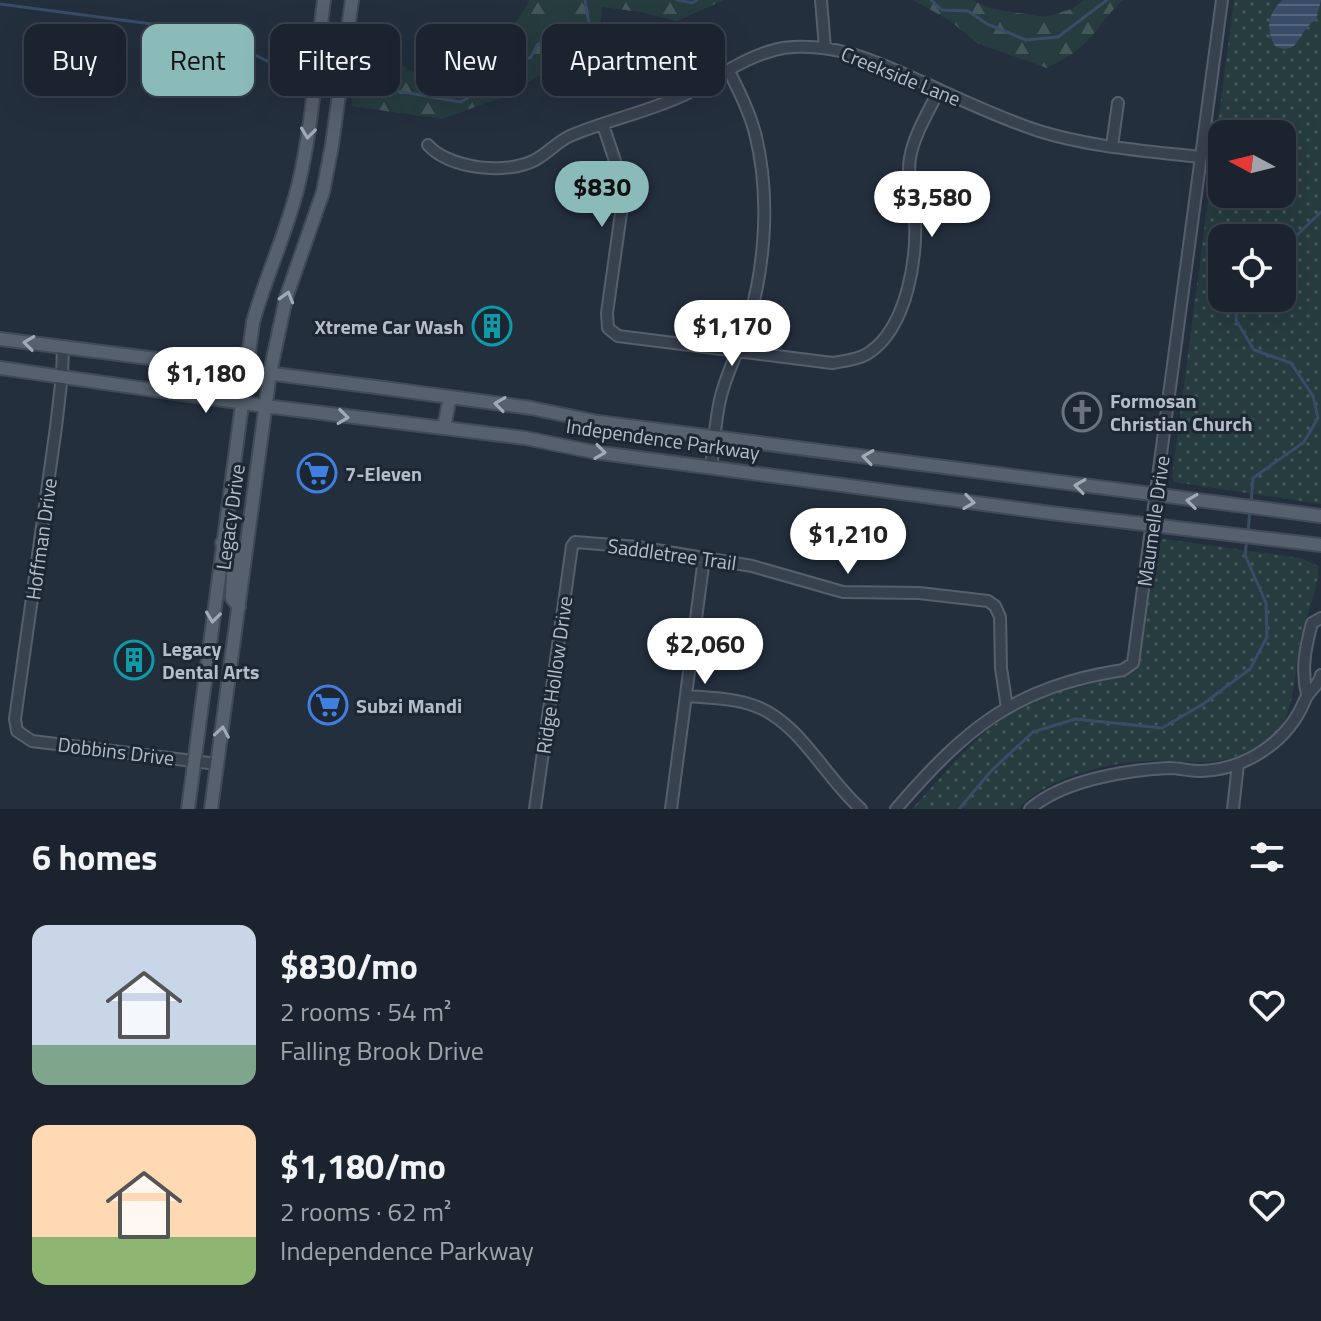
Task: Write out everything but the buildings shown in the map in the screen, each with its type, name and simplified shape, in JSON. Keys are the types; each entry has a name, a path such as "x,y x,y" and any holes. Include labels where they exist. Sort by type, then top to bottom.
{"main road":[{"name":"Legacy Drive","path":"188,809 253,322 293,205 305,156 324,0"},
{"name":"Legacy Drive","path":"211,809 270,373 286,298 317,213 332,145 352,0"},
{"path":"293,205 317,213"},
{"name":"Independence Parkway","path":"0,339 531,408 598,422 1321,516"},
{"name":"Independence Parkway","path":"0,368 265,406 525,438 594,452 1321,545"},
{"path":"444,427 450,397"},
{"path":"222,543 234,555 232,598 239,607"},
{"path":"206,674 230,676"}],"street":[{"path":"821,0 825,48"},
{"name":"Maumelle Drive","path":"896,809 957,743 1007,708 1037,692 1131,667 1135,657 1157,496 1222,0"},
{"name":"Creekside Lane","path":"428,145 436,154 460,164 507,168 536,159 571,136 683,95 753,58 782,49 825,48 868,58 1040,131 1112,146 1200,157"},
{"path":"711,467 720,400 748,323 756,291 764,225 755,131 729,71"},
{"path":"603,125 615,161 621,213 607,313 608,328 618,336 832,363 865,356 881,343 899,314 910,284 915,239 914,207 909,186 910,158 939,90"},
{"path":"1112,146 1118,103"},
{"name":"Hoffman Drive","path":"17,731 15,719 62,375 63,347"},
{"name":"Saddletree Trail","path":"575,542 638,547 752,566 843,592 919,593 988,601 995,606 1000,617 1001,668 1007,708"},
{"name":"Ridge Hollow Drive","path":"535,809 575,542"},
{"path":"671,809 704,558"},
{"path":"1307,695 1302,674 1305,648 1312,623 1321,618"},
{"path":"1030,809 1054,792 1082,783 1144,770 1172,768 1200,771 1238,764 1276,742 1299,716 1307,695 1320,682 1321,675"},
{"path":"687,696 741,702 776,717 797,735 835,784 861,809"},
{"name":"Dobbins Drive","path":"17,731 32,741 217,764"},
{"path":"1233,809 1238,764"}],"green space":[{"path":"530,0 724,0 677,21 602,7 601,24 542,24 542,74 526,83 526,24 514,24"},
{"path":"913,0 972,0 993,9 1044,17 1072,9 1084,0 1124,0 1081,47 1047,68 977,43 949,20"},
{"path":"1234,0 1321,0 1321,504 1174,482 1172,477 1208,200 1208,208 1296,208 1296,120 1218,120"},
{"path":"400,61 408,70 416,72 416,96 503,96 442,119 351,106 352,96 400,96"},
{"path":"1164,539 1300,558 1318,566 1315,592 1300,641 1291,700 1279,728 1252,750 1219,761 1132,762 1078,774 1043,789 1018,809 912,809 969,747 1001,719 1037,699 1113,678 1137,668 1157,542"}],"water":[{"path":"1283,0 1321,0 1316,20 1294,45 1283,49 1275,46 1269,27 1271,15"}],"waterway":[{"path":"400,92 461,102 480,90 498,72 531,57 537,45 559,37 591,35 585,0"},
{"path":"677,0 692,3 697,0"},
{"path":"931,0 942,10 968,11 987,24 1026,40 1058,37 1107,0"},
{"path":"0,4 182,28 230,42 270,62"},
{"path":"1296,237 1321,212"},
{"path":"1236,312 1236,320 1254,350 1291,363 1313,396 1318,418 1304,442 1253,478 1251,503"},
{"path":"1248,531 1250,510"},
{"path":"959,809 992,770 1033,732 1075,719 1162,728 1203,704 1250,669 1267,637 1266,603 1245,555 1247,538"}],"place":[{"name":"Xtreme Car Wash","path":"492,326"},
{"name":"Formosan Christian Church","path":"1082,412"},
{"name":"7-Eleven","path":"317,473"},
{"name":"Legacy Dental Arts","path":"134,660"},
{"name":"Subzi Mandi","path":"328,705"}]}
